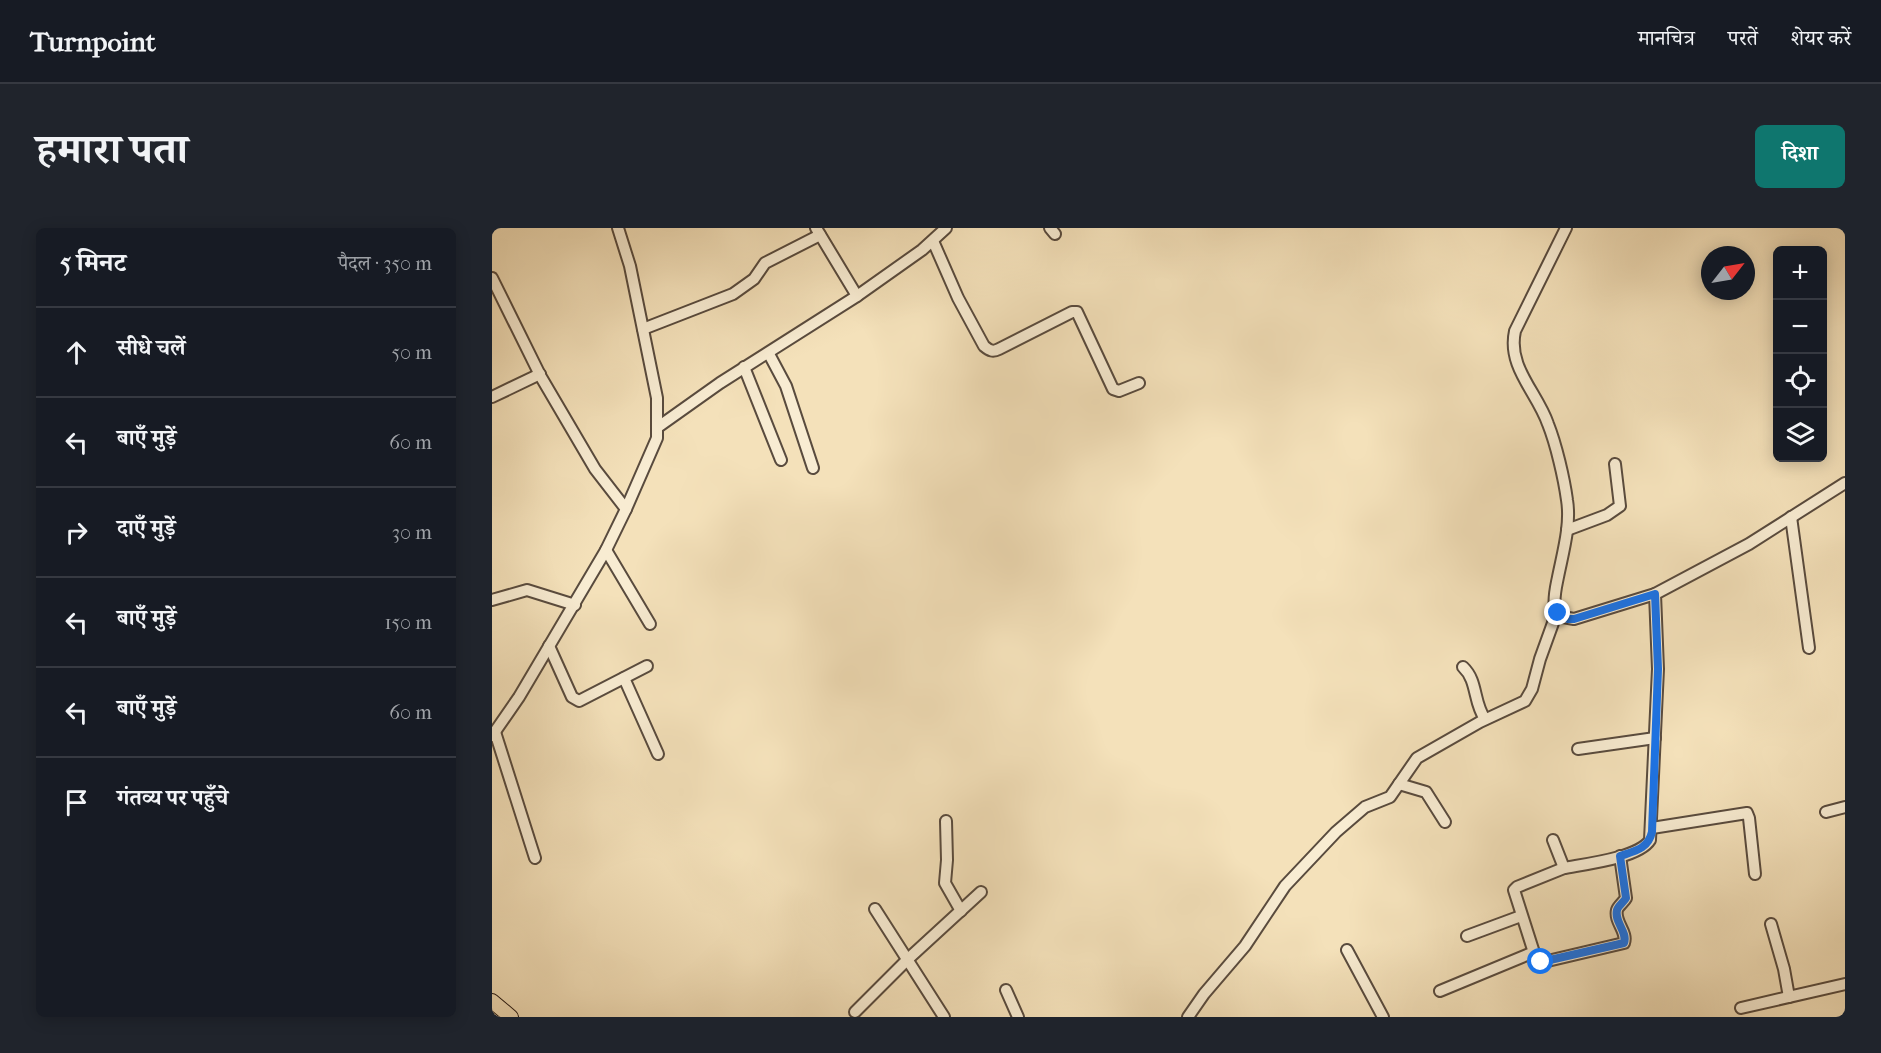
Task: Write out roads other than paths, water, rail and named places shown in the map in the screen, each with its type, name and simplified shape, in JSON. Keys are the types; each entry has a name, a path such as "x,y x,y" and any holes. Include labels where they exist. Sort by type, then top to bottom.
{"main road":[{"path":"492,1001 511,1017"}],"street":[{"path":"535,858 493,734 519,697 606,550 657,438 657,398 630,266 618,228"},
{"path":"658,427 744,367 769,354 857,296 933,241 946,228"},
{"path":"1188,1017 1204,994 1245,946 1285,886 1345,824 1365,807 1390,797 1417,758 1485,719 1519,704 1528,696 1553,623 1555,595 1567,530 1567,500 1548,422 1522,376 1513,346 1515,331 1566,228"},
{"path":"643,329 733,294 754,279 765,263 818,232 857,296"},
{"path":"933,241 958,298 984,346 989,350 999,349 1072,312 1077,312 1113,389 1119,391 1139,383"},
{"path":"492,278 497,297 595,469 626,509"},
{"path":"769,354 786,386 813,468"},
{"path":"744,367 781,459"},
{"path":"492,397 540,374"},
{"path":"1567,530 1606,515 1620,506 1615,464"},
{"path":"1555,609 1563,617 1574,619 1655,594 1719,562 1845,483"},
{"path":"1791,517 1809,648"},
{"path":"606,550 650,624"},
{"path":"492,600 527,590 575,605"},
{"path":"1620,856 1626,898 1617,913 1625,937 1624,943 1538,962 1521,916 1514,893 1515,888 1564,868 1620,856 1644,847 1650,840 1658,669 1655,594"},
{"path":"549,646 575,699 581,700 647,666"},
{"path":"1463,667 1471,676 1477,705 1485,719"},
{"path":"624,678 658,754"},
{"path":"1578,749 1655,738"},
{"path":"1399,784 1426,792 1445,822"},
{"path":"1826,812 1845,807"},
{"path":"1652,828 1747,813 1755,874"},
{"path":"946,821 945,883 961,910"},
{"path":"1553,840 1564,868"},
{"path":"855,1012 908,959 981,892"},
{"path":"874,909 944,1017"},
{"path":"1467,936 1521,916"},
{"path":"1771,924 1784,969 1789,997"},
{"path":"1347,950 1383,1017"},
{"path":"1440,991 1534,952"},
{"path":"1741,1008 1845,984"},
{"path":"1006,990 1018,1017"}]}
